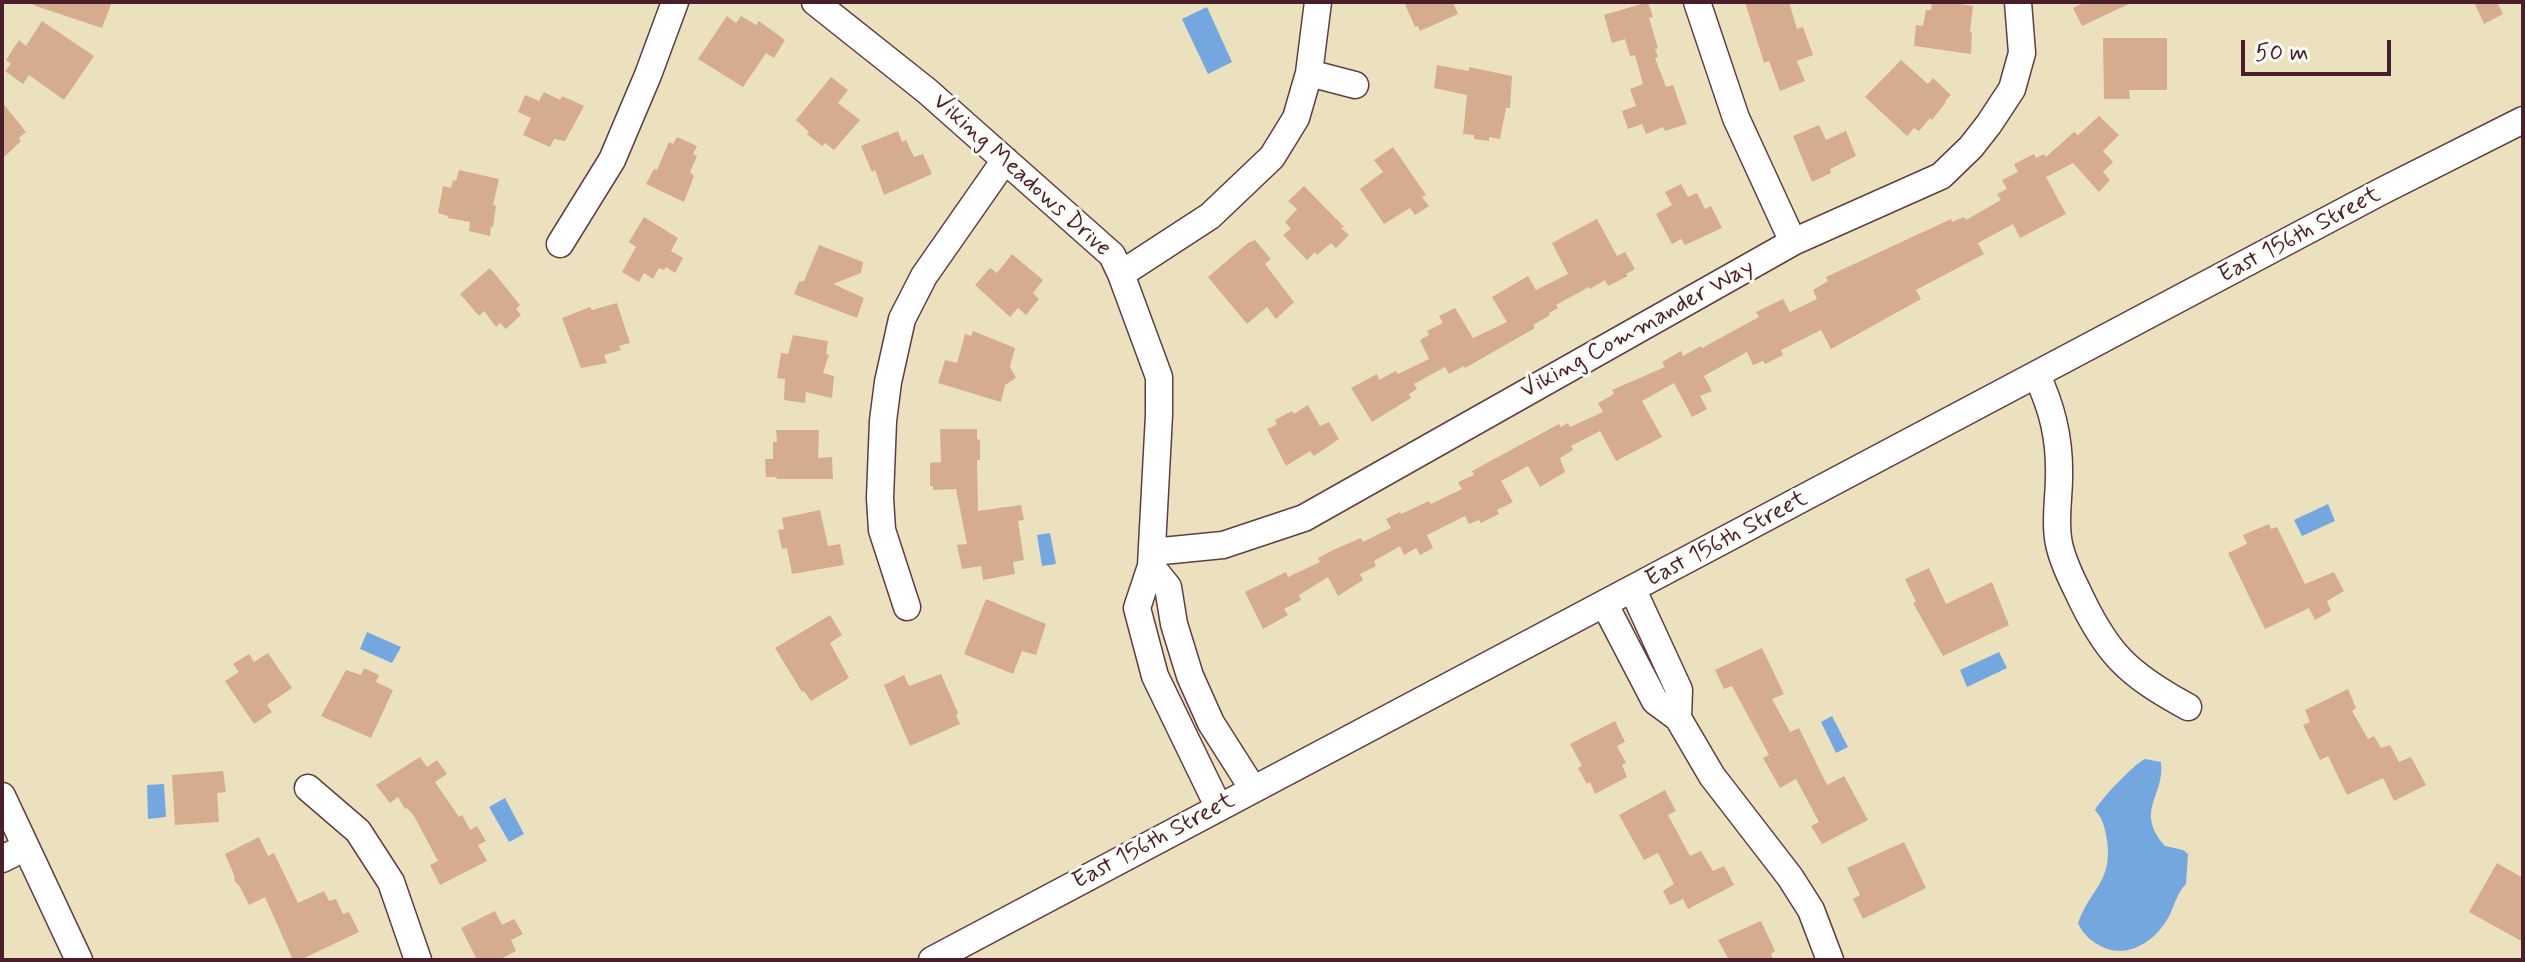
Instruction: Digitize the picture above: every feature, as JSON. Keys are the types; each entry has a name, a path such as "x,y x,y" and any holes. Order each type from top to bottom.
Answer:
{"street":[{"path":"560,244 612,160 675,2"},
{"path":"1121,274 1210,216 1272,157 1296,118 1309,73 1318,2"},
{"path":"1697,2 1736,118 1793,242"},
{"name":"Viking Commander Way","path":"1151,559 1223,545 1304,518 1793,242 1941,176 1971,147 2012,89 2022,53 2018,2"},
{"name":"Viking Meadows Drive","path":"823,5 927,91 1112,255 1159,377 1151,559 1137,608 1155,676 1219,808"},
{"path":"1309,73 1355,85"},
{"name":"East 156th Street","path":"932,960 2382,191 2523,120"},
{"path":"907,607 882,530 881,514 883,421 902,319 924,276 1005,160"},
{"path":"2037,376 2051,404 2056,425 2059,449 2058,540 2070,575 2110,651 2138,677 2188,707"},
{"path":"1151,559 1168,587 1174,624 1190,676 1211,723 1253,789"},
{"path":"1633,590 1679,690 1678,718"},
{"path":"1605,605 1655,701 1678,718 1712,776 1790,877 1811,910 1830,960"},
{"path":"308,788 358,831 391,882 418,960"},
{"path":"2,796 79,960"},
{"path":"2,859 26,847"}],"water":[{"path":"1207,7 1232,62 1208,74 1182,19"},
{"path":"2328,504 2335,521 2302,536 2294,520"},
{"path":"1050,533 1056,564 1042,566 1037,535"},
{"path":"367,632 401,647 392,663 360,649"},
{"path":"1999,652 2007,668 1967,687 1960,670"},
{"path":"1832,716 1848,747 1836,753 1821,722"},
{"path":"2145,759 2161,762 2159,785 2151,813 2152,823 2165,846 2188,854 2186,884 2157,933 2133,949 2114,950 2093,941 2078,923 2107,866 2107,840 2102,820 2095,810 2118,782"},
{"path":"164,784 166,817 148,819 147,785"},
{"path":"505,798 524,834 509,842 489,807"}],"building":[{"path":"33,2 112,2 102,28 33,5"},
{"path":"1404,2 1453,2 1458,14 1420,31 1418,26 1415,27"},
{"path":"1648,2 1653,17 1649,18 1658,48 1655,49 1658,57 1655,58 1666,87 1673,85 1687,124 1665,131 1663,127 1646,134 1642,124 1628,129 1622,111 1636,106 1630,89 1643,84 1635,55 1630,56 1625,39 1612,43 1604,15"},
{"path":"1745,2 1789,2 1797,29 1803,27 1813,55 1797,61 1805,81 1780,91 1769,61 1764,63"},
{"path":"1932,2 1973,6 1971,54 1914,46 1916,25 1923,26 1926,10 1931,10"},
{"path":"2085,2 2133,2 2082,26 2073,8"},
{"path":"2474,2 2497,2 2503,14 2484,24"},
{"path":"727,16 736,23 741,16 756,25 759,21 785,40 774,58 766,53 743,87 698,59"},
{"path":"42,21 94,56 64,100 29,75 23,84 5,71 11,64 6,60 19,40 26,46"},
{"path":"2103,38 2167,38 2167,90 2129,90 2130,99 2104,99"},
{"path":"1901,60 1928,84 1933,78 1951,95 1932,120 1930,118 1919,131 1914,128 1907,136 1865,97"},
{"path":"1437,65 1469,71 1469,67 1512,76 1510,108 1506,108 1500,139 1474,139 1474,135 1463,134 1467,95 1434,88"},
{"path":"831,77 848,90 838,103 860,120 834,150 825,143 822,146 796,120"},
{"path":"544,92 584,106 565,141 554,139 550,147 523,135 531,118 518,112 525,95 539,101"},
{"path":"2,102 26,132 2,159"},
{"path":"2099,116 2119,135 2103,151 2113,162 2103,172 2110,180 2099,192 2073,163 2046,177 2066,214 2020,238 2013,224 1978,243 1984,254 1916,290 1921,299 1831,349 1821,330 1781,350 1783,355 1765,364 1763,361 1753,365 1747,352 1704,376 1712,391 1700,396 1707,409 1692,417 1674,383 1642,401 1662,437 1616,461 1600,431 1571,446 1573,450 1560,458 1565,472 1540,487 1528,466 1501,481 1513,502 1497,510 1499,514 1481,523 1479,520 1469,524 1465,516 1427,535 1433,548 1420,555 1416,548 1404,555 1400,546 1374,561 1376,566 1360,574 1363,580 1338,596 1328,577 1299,595 1301,600 1284,609 1288,615 1263,629 1245,592 1286,572 1288,577 1320,562 1318,558 1333,550 1361,538 1363,542 1391,528 1386,519 1429,501 1431,504 1462,489 1458,482 1474,475 1472,471 1559,424 1561,427 1568,423 1570,427 1603,412 1598,403 1614,394 1612,390 1665,367 1662,362 1681,351 1683,356 1702,348 1759,317 1756,312 1783,299 1790,312 1817,299 1813,290 1828,281 1826,277 1951,219 1952,222 1964,217 1966,220 2001,200 1997,194 2007,189 2002,180 2018,172 2014,164 2034,154 2036,158 2044,154 2046,157 2074,132 2078,135"},
{"path":"1819,125 1826,140 1846,131 1856,156 1812,182 1793,136"},
{"path":"898,131 914,157 923,154 932,174 884,195 875,170 872,172 861,146"},
{"path":"677,137 697,146 693,154 697,156 690,172 694,176 684,202 646,184 654,169 657,170 669,142 673,144"},
{"path":"1393,147 1426,195 1422,197 1429,206 1415,215 1410,208 1384,224 1360,189 1383,172 1374,160"},
{"path":"459,170 499,179 490,236 469,231 470,222 438,213 443,186 451,188"},
{"path":"1681,184 1688,197 1697,193 1705,209 1711,206 1722,228 1685,245 1681,239 1672,244 1656,214 1672,205 1665,192"},
{"path":"1304,186 1349,235 1336,248 1331,243 1307,260 1283,235 1291,229 1285,222 1297,209 1288,201"},
{"path":"644,217 678,238 671,251 683,258 675,273 666,267 664,270 659,268 653,279 644,273 639,282 622,272 636,247 629,242"},
{"path":"1597,219 1617,256 1625,252 1635,269 1626,274 1628,276 1608,286 1605,280 1556,305 1558,308 1550,315 1533,325 1535,328 1465,368 1449,374 1445,367 1414,384 1417,389 1409,394 1411,398 1372,422 1351,388 1377,374 1379,380 1429,359 1420,340 1429,335 1427,331 1443,323 1439,316 1455,308 1473,338 1507,322 1492,297 1528,276 1536,290 1568,274 1552,243"},
{"path":"1255,240 1271,259 1265,264 1294,302 1276,319 1267,307 1247,324 1208,277"},
{"path":"819,245 863,262 861,273 833,284 864,298 857,318 794,294 799,282 804,281"},
{"path":"1012,254 1043,280 1033,293 1039,299 1026,315 1018,308 1010,317 975,285 990,268 997,273"},
{"path":"490,268 520,305 516,309 521,315 506,329 500,323 496,327 484,311 479,316 460,294"},
{"path":"617,303 630,343 619,346 621,350 604,355 607,363 581,368 562,318 590,307 592,310"},
{"path":"973,331 1015,348 1010,367 1016,378 1005,385 1001,402 938,383 945,360 957,363 965,334 971,336"},
{"path":"793,335 828,341 826,354 829,355 823,373 834,376 832,398 806,392 805,403 784,400 785,379 777,378 781,353 788,354"},
{"path":"1308,405 1320,426 1329,422 1339,439 1314,456 1310,451 1286,466 1267,429 1277,424 1275,420 1292,411 1294,414"},
{"path":"940,429 977,429 977,439 980,440 980,460 977,460 978,511 1021,505 1024,520 1018,521 1024,560 1013,562 1015,574 983,580 981,566 962,569 957,545 967,544 956,489 933,490 930,486 930,463 941,462"},
{"path":"776,430 819,430 818,458 832,457 833,479 766,477 765,459 773,459"},
{"path":"820,510 828,546 840,544 844,565 792,574 787,548 782,549 778,530 784,529 782,518"},
{"path":"2269,524 2271,529 2277,527 2305,584 2334,572 2344,591 2327,601 2331,611 2315,620 2309,608 2265,629 2228,553 2247,544 2243,535"},
{"path":"1929,568 1946,604 1992,582 2009,625 1943,656 1913,603 1916,602 1905,579"},
{"path":"986,599 1046,624 1036,655 1022,651 1013,674 964,654"},
{"path":"830,615 842,635 830,643 849,678 811,701 775,648"},
{"path":"1762,648 1784,694 1772,699 1790,732 1799,728 1827,785 1844,776 1868,820 1822,844 1811,826 1819,822 1796,779 1780,788 1763,758 1769,755 1732,686 1724,689 1715,670"},
{"path":"268,653 292,688 267,705 272,712 254,724 225,681 239,672 233,664 249,654 254,662"},
{"path":"364,668 379,675 376,682 393,690 371,738 321,716 346,670 361,675"},
{"path":"941,674 960,724 910,746 884,685 904,675 909,686"},
{"path":"2348,689 2356,708 2352,711 2368,739 2374,736 2381,748 2390,745 2399,762 2411,757 2426,785 2394,801 2383,778 2347,795 2328,756 2320,760 2303,725 2310,722 2305,710"},
{"path":"1615,721 1625,742 1617,746 1626,763 1622,765 1627,777 1595,794 1578,768 1582,766 1570,744"},
{"path":"420,757 427,767 437,760 447,774 435,782 470,830 477,826 486,841 478,845 487,861 440,885 430,865 438,861 414,816 398,797 390,803 376,785"},
{"path":"223,771 226,792 217,793 219,822 175,825 172,775"},
{"path":"1665,790 1676,811 1668,815 1690,856 1701,851 1713,871 1724,866 1734,885 1688,909 1683,899 1670,905 1663,891 1674,884 1658,853 1644,860 1619,815"},
{"path":"259,837 268,856 274,853 298,903 324,891 329,901 336,899 343,914 349,912 359,932 300,960 293,960 265,897 249,905 234,880 225,854"},
{"path":"1904,842 1926,888 1863,919 1853,899 1860,895 1847,868"},
{"path":"2497,863 2523,878 2523,942 2469,912"},
{"path":"495,911 502,925 514,919 523,934 511,940 516,951 499,960 477,960 461,928"},
{"path":"1761,921 1775,951 1771,954 1773,960 1729,960 1718,940"}]}
